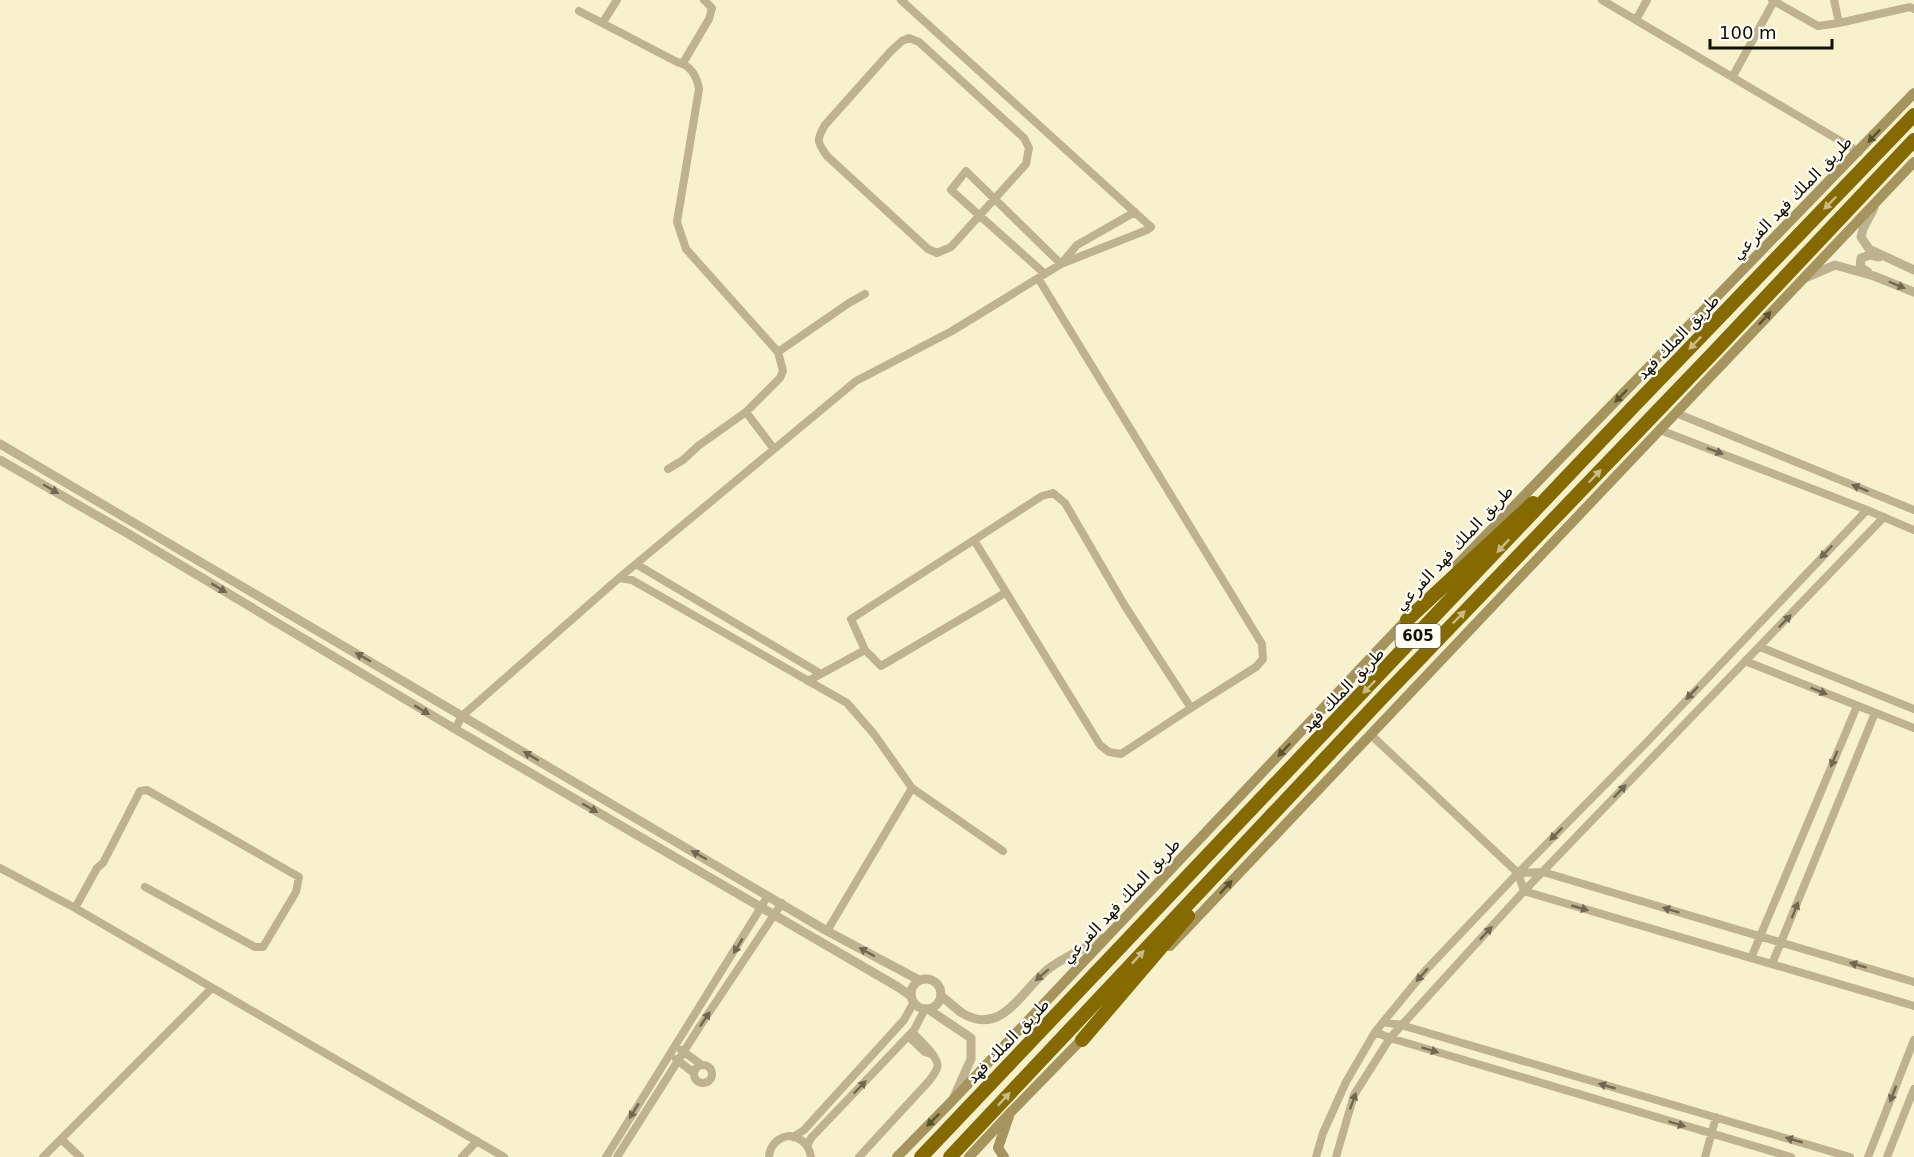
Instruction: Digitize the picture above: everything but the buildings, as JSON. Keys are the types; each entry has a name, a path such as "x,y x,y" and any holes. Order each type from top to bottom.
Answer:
{"highway":[{"name":"طريق الملك فهد","path":"921,1157 1632,408 1914,115"},
{"name":"طريق الملك فهد","path":"950,1157 1313,771 1914,140"},
{"path":"1407,620 1632,408"},
{"path":"1082,1040 1313,771"}],"main road":[{"name":"طريق الملك فهد الفرعي","path":"897,1157 1488,532 1914,93"},
{"path":"969,1157 1914,162"},
{"path":"1004,1157 998,1148 1010,1113"}],"street":[{"path":"603,22 617,0"},
{"path":"683,63 710,19 712,8 704,0"},
{"path":"455,729 462,716 619,578 856,381 952,331 1061,264 1151,227 901,0"},
{"path":"1602,0 1859,152"},
{"path":"1636,20 1647,0"},
{"path":"1834,0 1839,23"},
{"path":"1733,76 1773,1 1818,26 1913,6"},
{"path":"579,11 676,62 683,63 697,77 699,89 677,222 686,249 778,352 783,371 780,378 746,412 668,470"},
{"path":"909,38 919,42 1024,138 1029,148 1026,164 994,198 951,247 938,253 928,249 827,156 818,145 819,135 825,125 902,41 909,38"},
{"path":"974,540 1100,745 1109,752 1121,754 1256,667 1263,659 1262,644 1042,276 951,190 966,171 1061,264"},
{"path":"1877,202 1861,237 1869,249 1914,270"},
{"path":"1061,264 1077,245 1136,212"},
{"path":"1874,276 1860,267 1861,258 1869,255 1887,258"},
{"path":"1803,279 1834,266 1874,276 1914,292"},
{"path":"778,352 865,294"},
{"path":"746,412 774,449"},
{"path":"1676,413 1914,510"},
{"path":"1660,430 1914,530"},
{"path":"0,444 827,931 919,981"},
{"path":"0,460 898,987 920,1008 927,1009 971,1038 971,1059 951,1102"},
{"path":"1005,593 880,666 865,650 851,619 1042,496 1053,493 1065,503 1125,606 1191,708"},
{"path":"1316,1157 1323,1133 1346,1082 1375,1032 1425,971 1867,510"},
{"path":"1336,1157 1354,1095 1390,1038 1401,1025 1524,891 1884,517"},
{"path":"636,564 821,674"},
{"path":"619,578 632,580 847,703 874,734 912,788 1003,851"},
{"path":"1760,647 1914,710"},
{"path":"808,681 865,650"},
{"path":"1745,661 1914,728"},
{"path":"1751,958 1857,705"},
{"path":"1773,964 1875,713"},
{"path":"1370,734 1518,873 1524,891"},
{"path":"827,931 912,788"},
{"path":"75,908 97,868 103,862 140,791 147,790 299,877 296,892 263,947 255,947 145,887"},
{"path":"0,868 75,908 504,1157"},
{"path":"1518,873 1543,872 1914,982"},
{"path":"1524,891 1914,1006"},
{"path":"606,1157 768,896"},
{"path":"617,1157 782,903"},
{"path":"941,996 962,1013 979,1020 994,1019 1004,1014 1047,970 1059,961 1110,934"},
{"path":"793,1137 804,1130 904,1020 913,999 913,986 928,978 935,982 940,989 941,996 936,1005 927,1009 910,1034 811,1138 807,1146"},
{"path":"43,1157 212,988"},
{"path":"1383,1022 1401,1025 1850,1157"},
{"path":"1375,1032 1791,1157"},
{"path":"859,1157 929,1081 938,1067 937,1060 925,1052 910,1034"},
{"path":"1868,1157 1914,1040"},
{"path":"669,1055 694,1073 699,1082 704,1083 709,1080 711,1071 708,1067 675,1045"},
{"path":"878,1048 888,1058"},
{"path":"694,1073 696,1068 702,1065"},
{"path":"1887,1157 1914,1089"},
{"path":"837,1094 845,1103"},
{"path":"1705,1157 1716,1118"},
{"path":"769,1157 770,1149 776,1141 785,1137 800,1139 807,1146 811,1157"},
{"path":"62,1139 80,1157"},
{"path":"462,1157 477,1142"}]}
